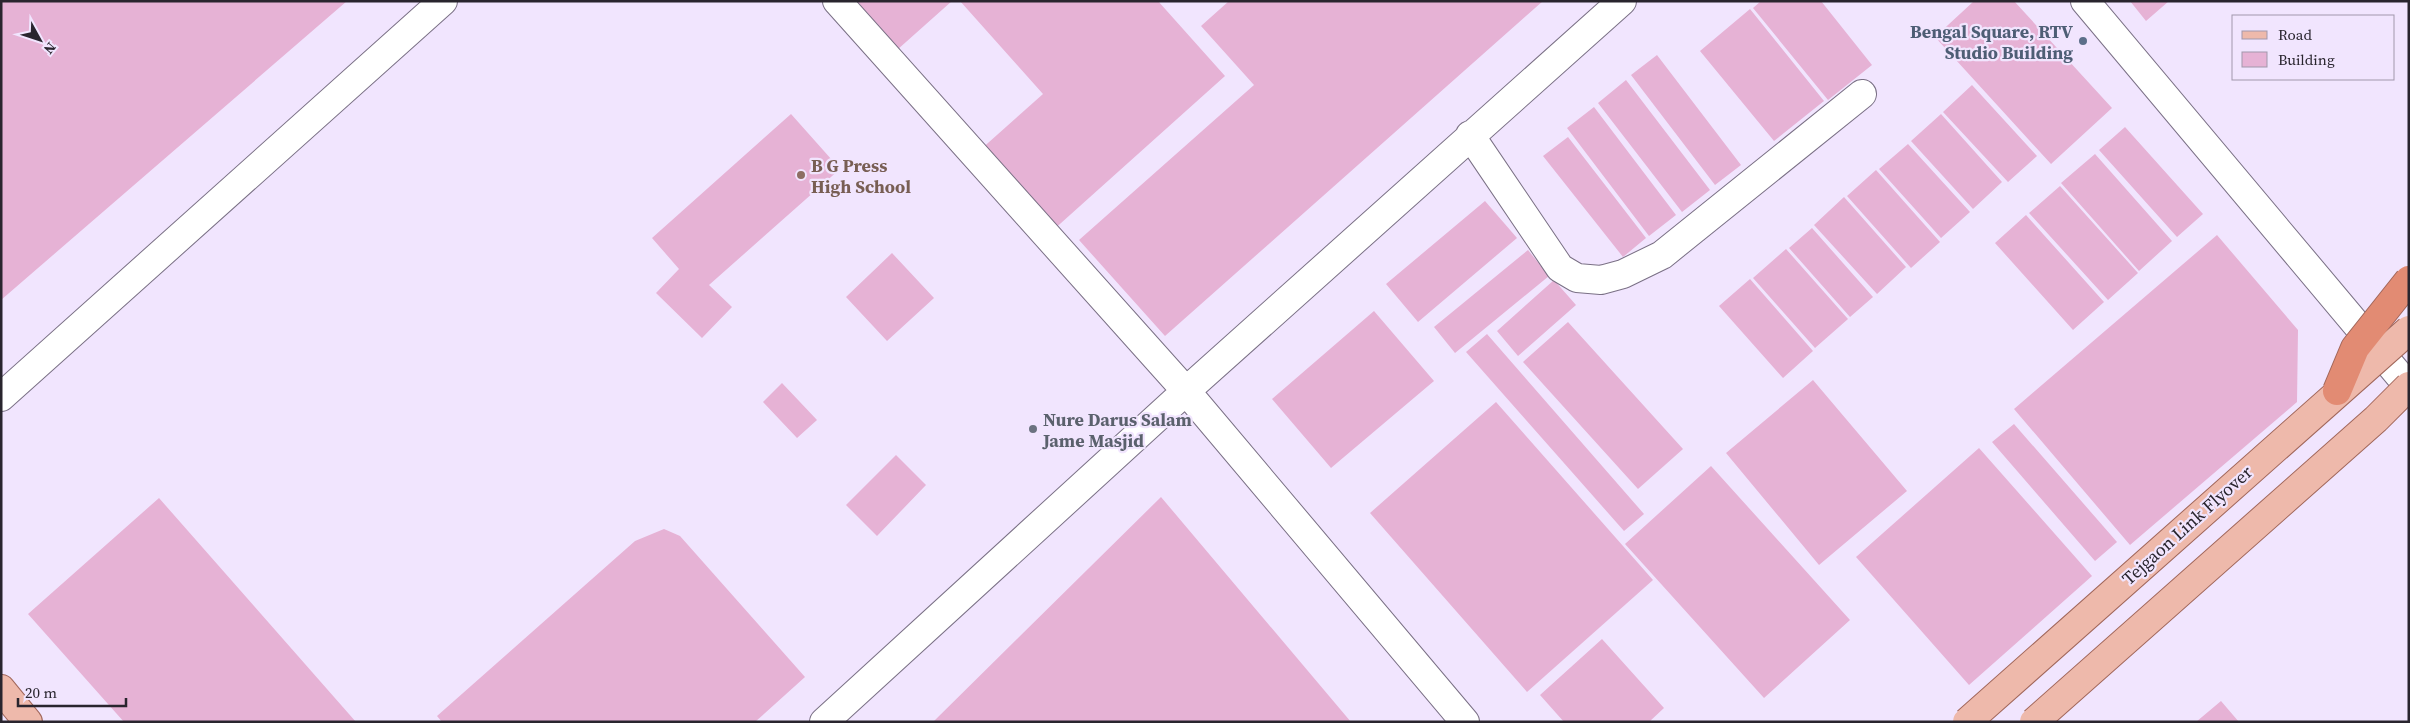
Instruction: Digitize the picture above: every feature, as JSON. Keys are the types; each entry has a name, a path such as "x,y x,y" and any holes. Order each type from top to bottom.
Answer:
{"highway":[{"path":"2337,392 2355,348 2409,280"}],"main road":[{"name":"Tejgaon Link Flyover","path":"1967,722 2409,330"},
{"path":"2034,722 2376,418 2409,386"},
{"path":"1,689 16,710"}],"street":[{"path":"1,397 443,1"},
{"path":"837,1 1186,391 1465,722"},
{"path":"824,722 1186,391 1622,1"},
{"path":"2085,1 2409,386"},
{"path":"1470,135 1560,268 1577,278 1601,280 1622,274 1662,255 1862,94"}],"building":[{"path":"1,1 347,1 1,300"},
{"path":"854,1 952,1 897,50"},
{"path":"960,1 1158,1 1225,76 1051,232 979,151 1043,94"},
{"path":"1229,1 1543,1 1165,336 1079,240 1254,85 1201,26"},
{"path":"1761,1 1821,1 1872,65 1828,100 1753,8"},
{"path":"1974,1 2014,1 2112,108 2051,164 1935,37"},
{"path":"2130,1 2169,1 2146,21"},
{"path":"1750,9 1824,101 1774,141 1700,51"},
{"path":"1657,55 1741,165 1715,185 1631,75"},
{"path":"1626,80 1710,190 1682,212 1598,103"},
{"path":"1972,85 2037,156 2008,182 1943,112"},
{"path":"1594,107 1676,215 1649,236 1567,128"},
{"path":"791,114 840,169 709,285 732,307 702,338 656,293 679,269 652,238"},
{"path":"1941,114 2002,182 1973,209 1911,141"},
{"path":"2125,127 2203,214 2177,237 2099,150"},
{"path":"1568,137 1646,238 1623,257 1543,156"},
{"path":"1908,144 1970,212 1941,238 1879,169"},
{"path":"2095,154 2172,241 2139,271 2061,183"},
{"path":"1876,170 1940,242 1911,268 1847,196"},
{"path":"2060,186 2138,273 2108,300 2029,213"},
{"path":"1844,197 1906,267 1877,294 1814,225"},
{"path":"1485,201 1517,238 1418,322 1386,284"},
{"path":"2026,215 2104,302 2073,330 1995,243"},
{"path":"1812,228 1873,297 1850,317 1789,248"},
{"path":"2217,235 2298,330 2297,402 2130,545 2014,409"},
{"path":"1786,249 1848,319 1815,348 1753,278"},
{"path":"1528,250 1549,276 1455,353 1434,327"},
{"path":"892,253 934,298 887,341 846,297"},
{"path":"1750,279 1813,351 1783,378 1719,306"},
{"path":"1554,280 1576,305 1518,356 1497,331"},
{"path":"1374,311 1434,381 1331,468 1272,399"},
{"path":"1568,322 1683,449 1638,489 1523,362"},
{"path":"1487,334 1644,514 1624,531 1466,352"},
{"path":"1813,380 1907,491 1819,565 1726,453"},
{"path":"782,383 817,420 797,438 763,402"},
{"path":"1496,402 1653,580 1527,692 1370,513"},
{"path":"2014,424 2117,542 2095,561 1992,442"},
{"path":"1979,448 2092,576 1969,685 1856,557"},
{"path":"896,455 926,485 877,536 846,505"},
{"path":"1711,466 1850,620 1764,698 1625,544"},
{"path":"1161,497 1351,722 933,722"},
{"path":"159,498 356,722 124,722 28,614"},
{"path":"664,529 680,536 805,677 755,722 442,722 437,716 635,541"},
{"path":"1602,639 1664,708 1649,722 1564,722 1540,695"},
{"path":"2221,701 2239,722 2196,722"}],"place":[{"name":"Bengal Square, RTV Studio Building","path":"2083,41"},
{"name":"B G Press High School","path":"801,175"},
{"name":"Nure Darus Salam Jame Masjid","path":"1033,429"}]}
